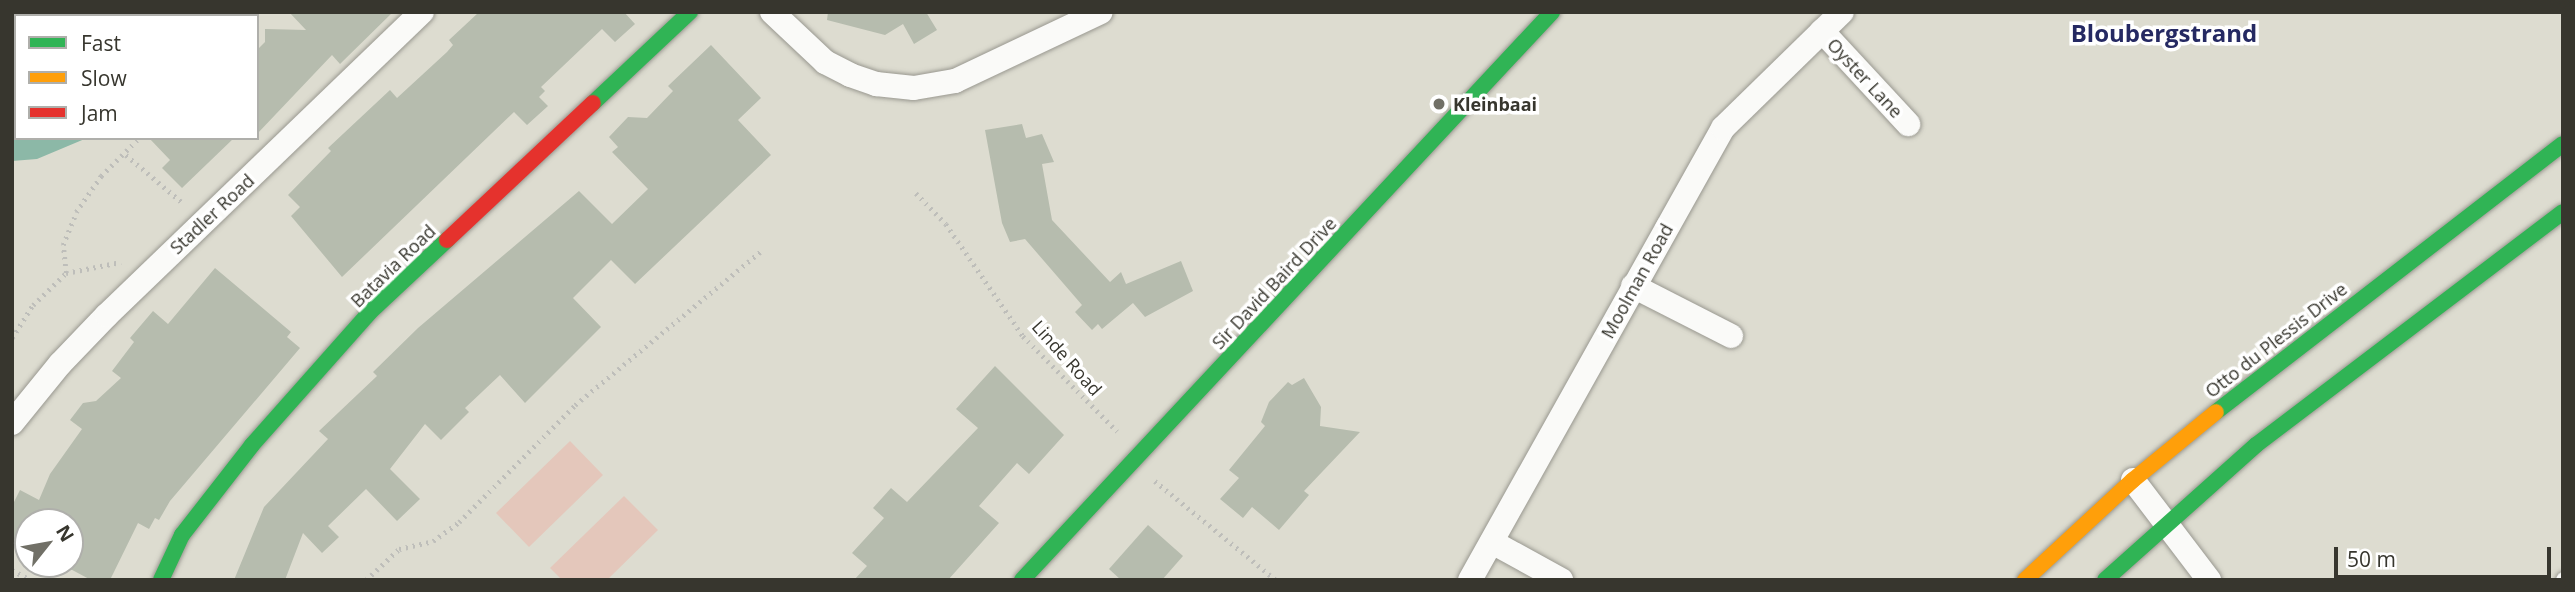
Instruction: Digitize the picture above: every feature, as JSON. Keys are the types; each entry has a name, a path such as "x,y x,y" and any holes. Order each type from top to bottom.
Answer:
{"street":[{"name":"Stadler Road","path":"12,423 60,364 107,315 422,12"},
{"name":"Batavia Road","path":"161,580 170,553 189,525 252,445 369,313 690,12"},
{"path":"772,12 825,62 876,84 914,88 954,82 1101,12"},
{"name":"Moolman Road","path":"1470,580 1723,128 1842,12"},
{"name":"Sir David Baird Drive","path":"1023,580 1548,14"},
{"name":"Oyster Lane","path":"1822,31 1908,124"},
{"name":"Otto du Plessis Drive","path":"2025,580 2133,480 2292,349 2563,144"},
{"path":"2105,580 2256,445 2563,212"},
{"path":"1633,286 1731,336"},
{"path":"2133,480 2169,523 2209,580"},
{"path":"1492,542 1561,580"}],"path":[{"path":"66,273 63,245 76,212 102,176 126,155 137,140"},
{"path":"126,155 191,210"},
{"name":"Linde Road","path":"916,193 946,224 1023,336 1111,426"},
{"path":"366,580 399,549 433,541 459,522 575,405 761,251"},
{"path":"12,338 33,305 66,273 131,261"},
{"path":"1132,463 1276,580"},
{"path":"12,569 31,580"}],"shaded area":[{"path":"12,12 183,12 14,14 14,140 82,140 37,159 12,161"},
{"path":"570,441 603,475 529,547 496,513"},
{"path":"624,496 658,530 607,580 562,580 550,568"}],"building":[{"path":"289,12 393,12 340,64 332,55 259,132 259,48 265,42 265,29 306,30"},
{"path":"624,12 635,24 615,42 602,29 541,87 545,91 539,97 548,106 527,125 514,112 342,277 291,216 300,207 288,195 331,151 328,148 390,90 397,98 447,52 453,45 449,40 478,13"},
{"path":"828,12 926,12 937,30 914,44 903,24 885,35 827,20"},
{"path":"711,45 761,98 738,120 771,155 635,284 611,260 573,298 601,327 525,403 500,375 465,408 469,412 441,440 425,424 390,469 420,499 397,521 366,489 328,526 339,537 322,553 303,533 285,580 234,580 264,507 328,439 319,431 377,376 373,372 418,328 579,191 612,224 648,189 612,152 618,147 609,137 628,117 647,118 673,91 668,86"},
{"path":"1022,124 1026,138 1042,134 1054,162 1042,164 1052,220 1110,282 1121,272 1126,284 1181,261 1193,291 1145,317 1133,303 1102,329 1098,324 1092,330 1075,312 1082,305 1025,239 1010,242 1002,223 985,130"},
{"path":"151,140 232,140 182,188 162,168 170,160"},
{"path":"215,268 291,332 287,337 300,348 170,501 159,520 155,518 149,529 138,523 110,580 91,580 84,576 84,508 14,508 14,539 12,506 20,490 39,500 50,474 82,429 70,420 83,403 96,401 121,378 112,371 134,342 130,338 153,311 168,324"},
{"path":"995,366 1064,435 1029,474 1017,463 979,506 999,523 948,580 854,580 867,566 852,553 884,518 873,508 891,488 907,502 978,428 956,409"},
{"path":"1304,378 1321,407 1320,426 1360,432 1304,491 1309,495 1279,530 1252,507 1243,518 1220,499 1239,478 1229,470 1265,426 1261,422 1269,402 1288,382 1292,385"},
{"path":"1148,525 1183,556 1162,580 1121,580 1109,569"}],"traffic: fast":[{"path":"593,103 690,12"},
{"path":"1022,580 1552,12"},
{"path":"2216,412 2563,144"},
{"path":"2105,580 2256,445 2563,212"},
{"path":"161,580 182,535 252,445 369,313 447,240"}],"traffic: slow":[{"path":"2025,580 2133,480 2216,412"}],"traffic: jam":[{"path":"447,240 593,103"}],"place":[{"name":"Kleinbaai","path":"1439,104"}],"district":[{"name":"Bloubergstrand","path":"2164,33"}]}
